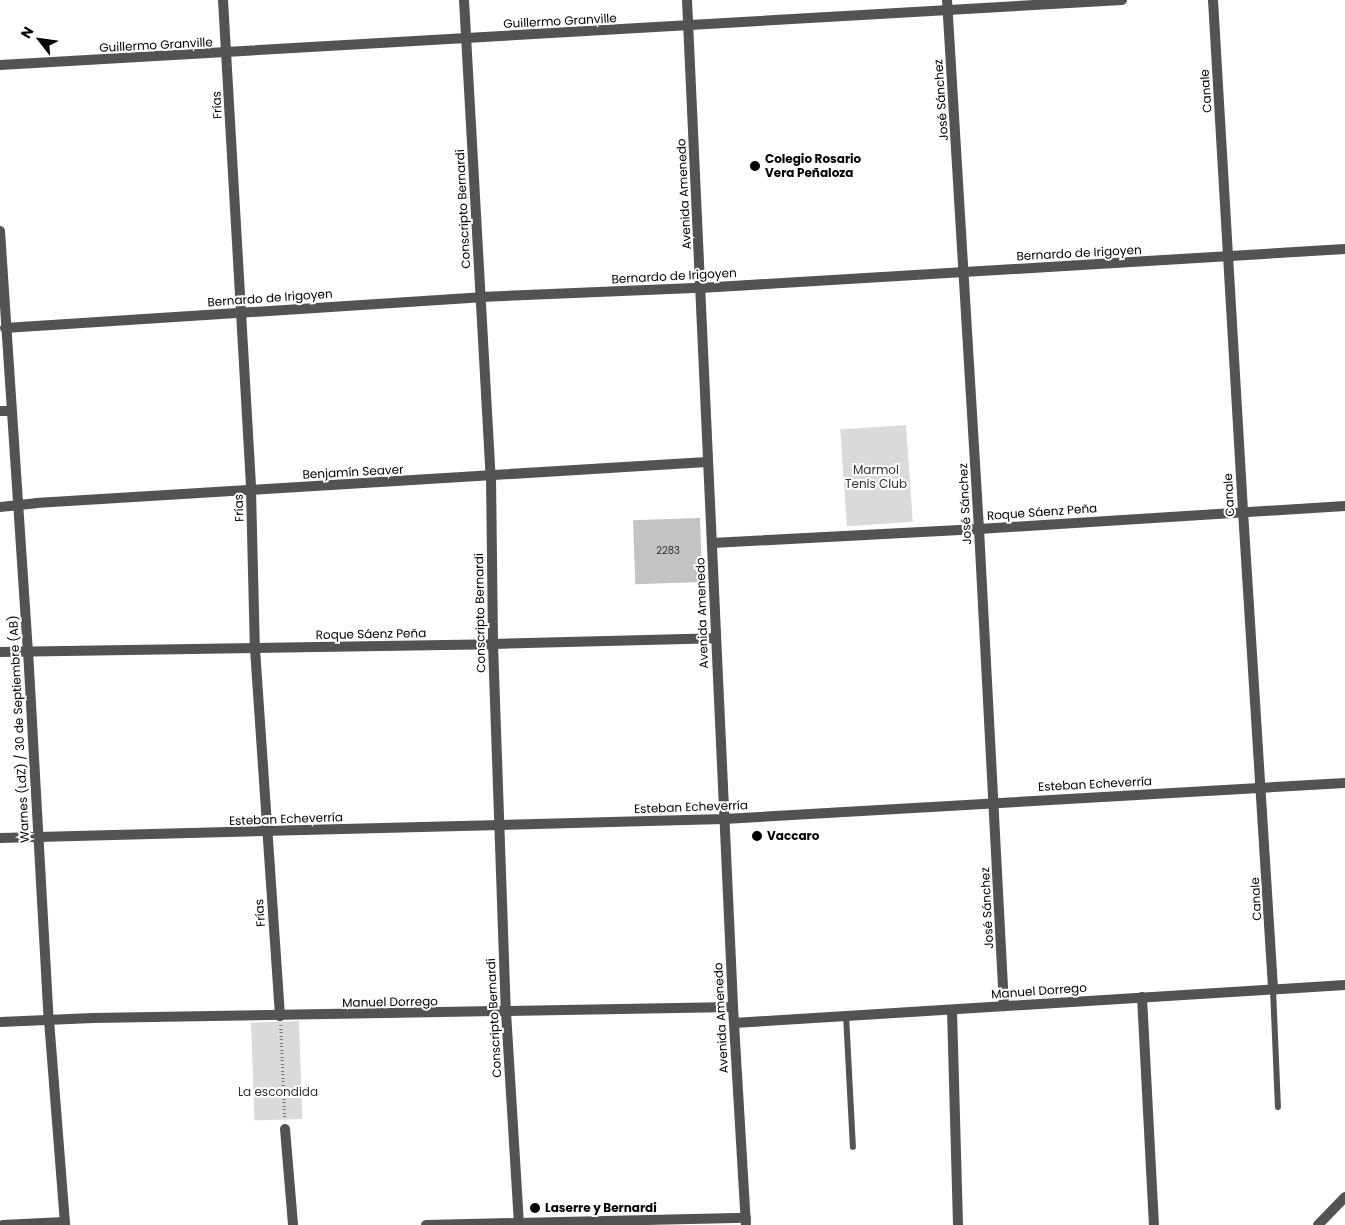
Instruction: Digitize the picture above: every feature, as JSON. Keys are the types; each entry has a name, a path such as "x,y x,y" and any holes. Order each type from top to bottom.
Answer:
{"street":[{"name":"Frías","path":"223,0 251,490 255,649 280,1016"},
{"name":"Conscripto Bernardi","path":"464,0 491,477 493,644 506,1012 519,1224"},
{"name":"Avenida Amenedo","path":"687,0 715,638 733,1006 746,1221"},
{"name":"Guillermo Granville","path":"0,65 688,26 947,4 1122,0"},
{"name":"Canale","path":"1213,0 1242,511 1262,787 1273,988"},
{"name":"José Sánchez","path":"947,4 980,529 1004,1006"},
{"name":"Warnes (LdZ) / 30 de Septiembre (AB)","path":"0,232 5,328 5,411 17,506 28,650 37,838 65,1223"},
{"name":"Bernardo de Irigoyen","path":"5,328 481,297 700,288 1345,249"},
{"name":"Benjamín Seaver","path":"0,507 707,462"},
{"name":"Roque Sáenz Peña","path":"712,543 980,529 1345,506"},
{"name":"Roque Sáenz Peña","path":"0,652 28,650 255,649 715,638"},
{"name":"Esteban Echeverría","path":"0,838 268,833 724,819 994,802 1345,784"},
{"name":"Manuel Dorrego","path":"734,1023 1345,985"},
{"path":"1142,997 1154,1225"},
{"name":"Manuel Dorrego","path":"0,1022 733,1006"},
{"path":"952,1010 958,1225"},
{"path":"286,1129 293,1225"},
{"path":"1318,1225 1345,1197"},
{"path":"426,1225 746,1221"},
{"path":"3,1225 65,1223"}],"lane":[{"path":"1273,988 1278,1107"},
{"path":"846,1015 853,1147"}],"path":[{"path":"280,1016 286,1129"}],"green space":[{"name":"Marmol Tenis Club","path":"906,425 913,522 847,526 840,430"},
{"name":"La escondida","path":"299,1021 302,1119 254,1121 251,1023"}],"building":[{"path":"700,518 702,582 635,584 633,520"}],"place":[{"name":"Colegio Rosario Vera Peñaloza","path":"755,166"},
{"name":"Vaccaro","path":"757,836"},
{"name":"Laserre y Bernardi","path":"535,1208"}]}
